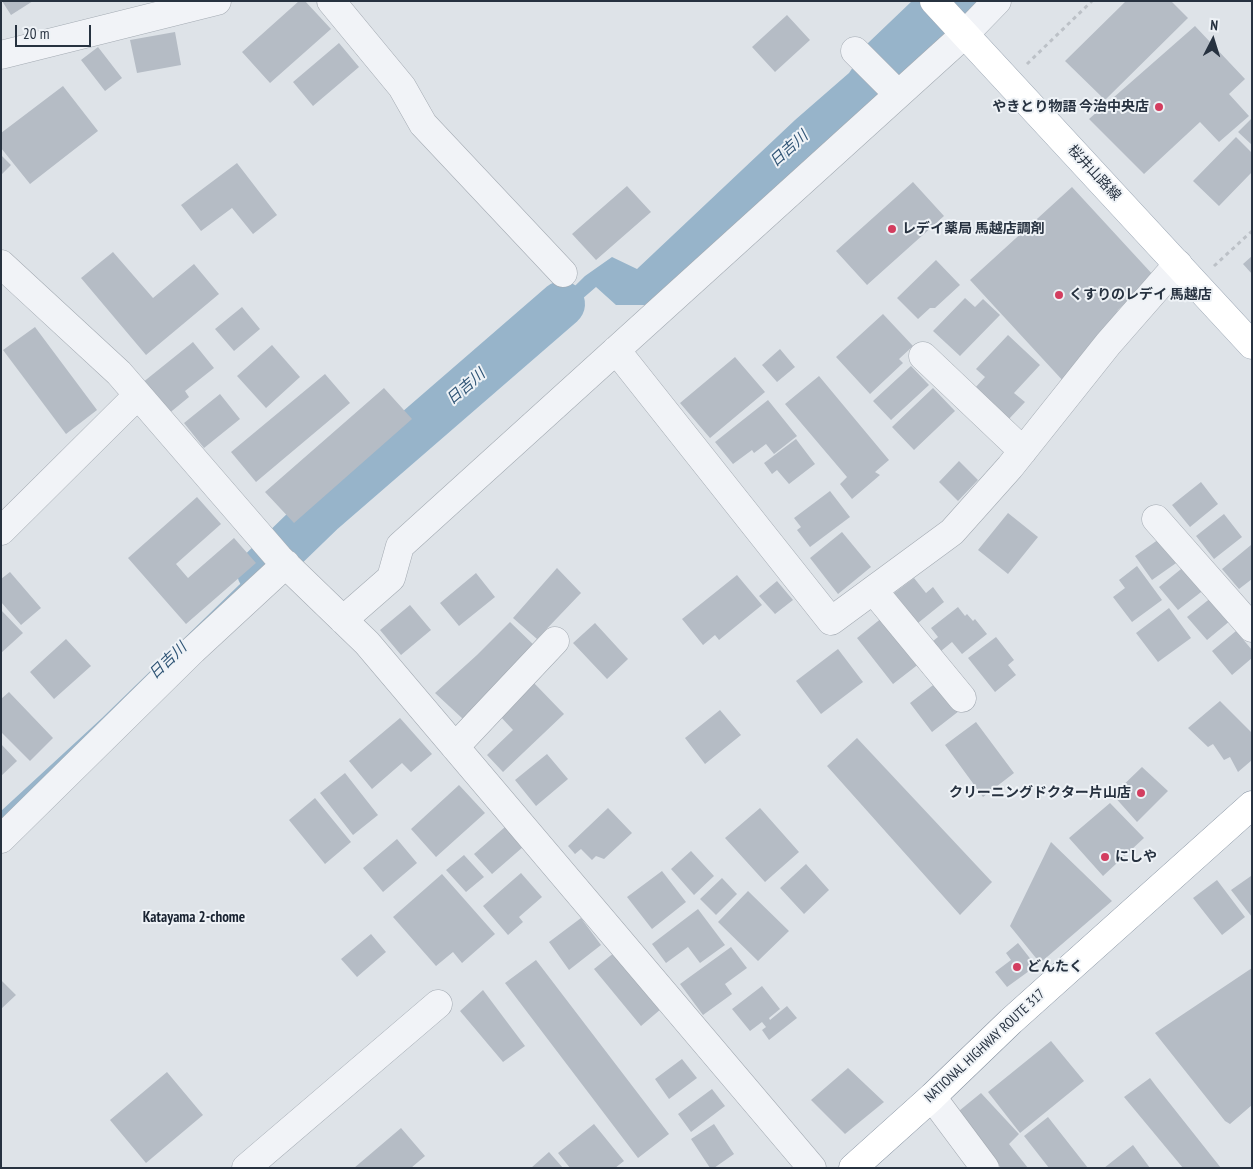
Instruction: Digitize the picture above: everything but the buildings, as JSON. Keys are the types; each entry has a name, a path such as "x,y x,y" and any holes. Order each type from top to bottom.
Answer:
{"main road":[{"name":"桜井山路線","path":"934,1 1252,345"},
{"name":"NATIONAL HIGHWAY ROUTE 317","path":"853,1168 932,1097 1011,1020 1252,805"}],"street":[{"path":"1,55 217,1"},
{"path":"331,1 402,87 424,124 563,273"},
{"path":"343,620 391,578 400,546 997,1"},
{"path":"855,51 897,93"},
{"path":"1,264 119,373 278,556 367,643 812,1168"},
{"path":"616,350 832,620 952,532 1010,467 1108,344 1187,274"},
{"path":"923,356 1023,451"},
{"path":"1,531 138,395"},
{"path":"1156,519 1252,628"},
{"path":"1,839 193,650 278,556"},
{"path":"874,590 962,698"},
{"path":"455,746 555,640"},
{"path":"246,1168 438,1004"},
{"path":"932,1097 985,1168"}],"path":[{"path":"1009,81 1092,1"},
{"path":"1187,274 1252,230"}],"water":[{"path":"912,1 984,1 647,305 616,305 596,287 308,539 260,577 1,824 1,811 102,718 239,585 518,342 585,276 612,257 637,269 795,120 849,73 867,44"}],"waterway":[{"name":"日吉川","path":"260,572 323,511 562,304"}],"place":[{"name":"やきとり物語 今治中央店","path":"1159,107"},
{"name":"レデイ薬局 馬越店調剤","path":"892,229"},
{"name":"くすりのレデイ 馬越店","path":"1059,295"},
{"name":"クリーニングドクター片山店","path":"1141,793"},
{"name":"にしや","path":"1105,857"},
{"name":"どんたく","path":"1017,967"}],"district":[{"name":"Katayama 2-chome","path":"194,918"}]}
